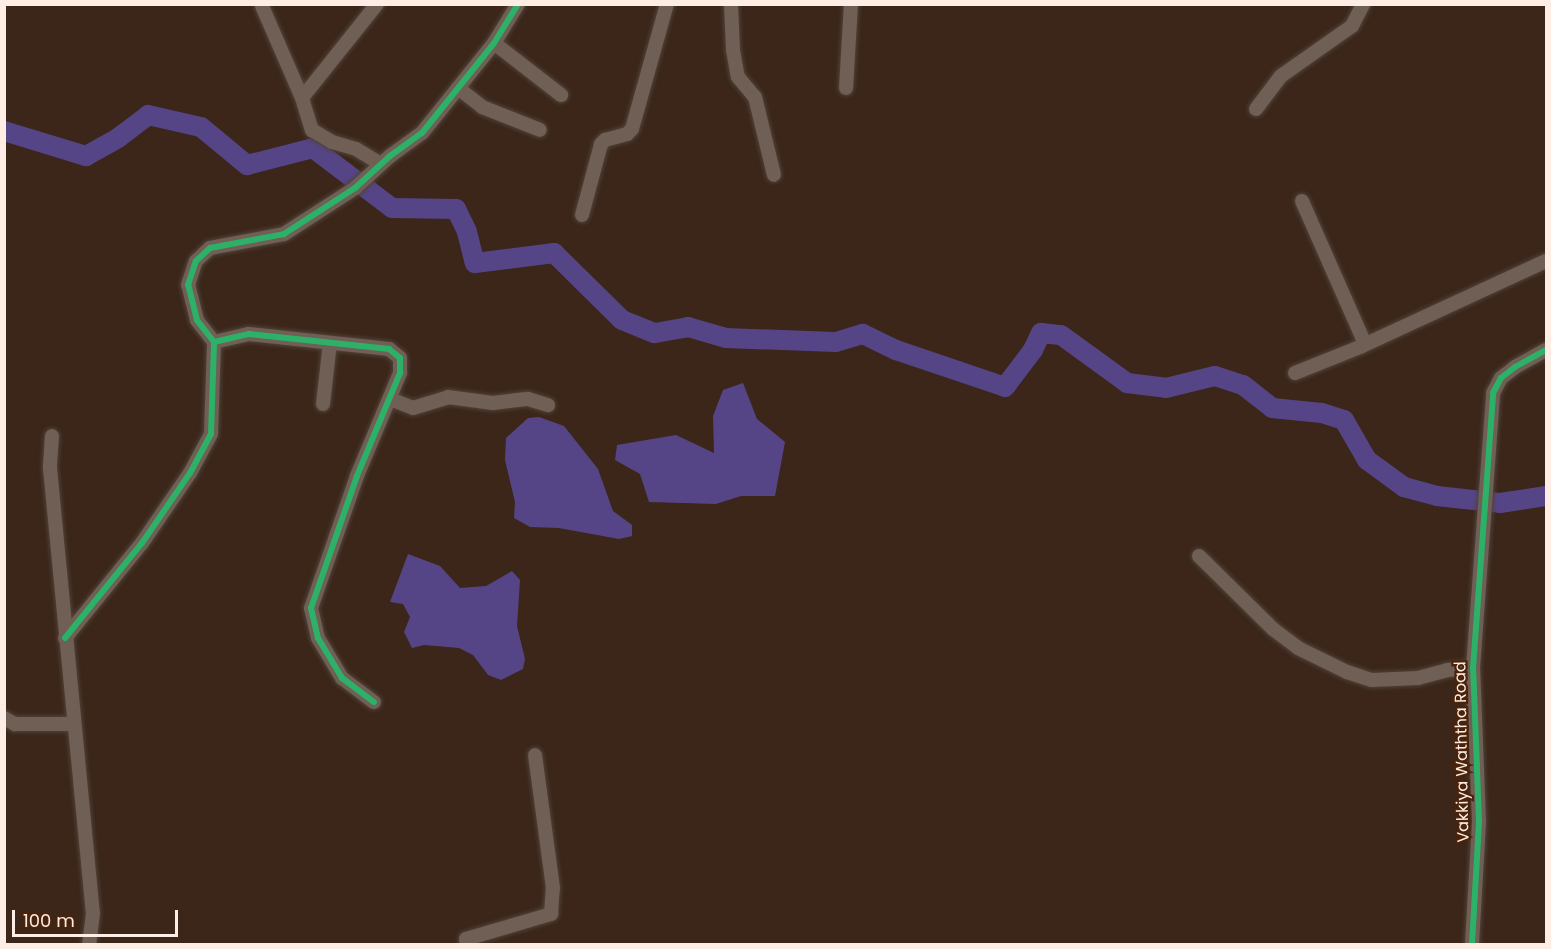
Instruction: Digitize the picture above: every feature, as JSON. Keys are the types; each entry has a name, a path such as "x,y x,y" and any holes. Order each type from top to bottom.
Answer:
{"street":[{"path":"302,98 377,4"},
{"path":"65,638 142,543 190,473 211,434 214,342 197,320 188,285 196,261 210,248 284,234 355,188 422,133 494,43 518,4"},
{"path":"582,215 601,144 604,140 627,134 632,129 667,4"},
{"path":"731,4 733,50 738,76 755,97 774,176"},
{"path":"846,88 851,4"},
{"path":"1256,108 1281,76 1352,26 1363,4"},
{"path":"262,6 302,98 312,130 332,142 356,148 376,169"},
{"path":"494,43 561,95"},
{"path":"458,88 482,107 540,130"},
{"path":"1302,201 1365,344"},
{"path":"1295,373 1365,344 1546,261"},
{"path":"214,342 249,334 389,349 400,358 402,366 357,476 311,608 318,638 342,678 374,702"},
{"path":"323,404 330,343"},
{"name":"Vakkiya Waththa Road","path":"1472,945 1479,821 1473,668 1493,393 1501,378 1515,367 1546,350"},
{"path":"390,399 413,408 447,397 493,403 528,399 548,405"},
{"path":"52,436 50,468 93,914 89,945"},
{"path":"1199,556 1273,629 1298,648 1347,672 1372,680 1418,678 1447,670 1473,668"},
{"path":"4,718 15,724 74,724"},
{"path":"467,945 466,939 551,914 553,888 535,756"}],"shaded area":[{"path":"743,383 757,419 785,442 775,496 741,496 716,504 649,502 640,474 615,460 617,445 676,435 714,453 713,416 723,390"},
{"path":"539,417 564,426 598,469 613,511 632,525 632,536 619,539 559,528 530,527 514,518 515,502 505,460 506,438 528,418"},
{"path":"408,554 440,566 460,588 486,586 512,571 520,580 517,626 525,659 523,669 501,680 488,675 473,655 459,648 424,645 412,648 404,632 410,617 403,604 390,602"}],"waterway":[{"path":"4,131 86,156 118,138 148,115 201,127 247,165 313,148 392,208 456,209 467,232 475,263 554,253 622,320 655,333 688,327 726,338 836,342 863,334 896,350 1005,387 1033,350 1041,333 1061,335 1127,383 1166,388 1215,376 1243,385 1272,408 1322,413 1344,420 1367,460 1404,487 1437,496 1500,503 1546,496"}],"cycle path":[{"path":"214,342 197,320 188,285 196,261 210,248 284,234 355,188 390,156 422,133 494,43 518,4"},
{"path":"65,638 142,543 190,473 211,434 214,342 249,334 389,349 400,358 400,373 357,476 311,608 318,638 342,678 374,702"},
{"path":"1472,944 1479,821 1473,668 1493,393 1501,378 1515,367 1546,350"}]}
